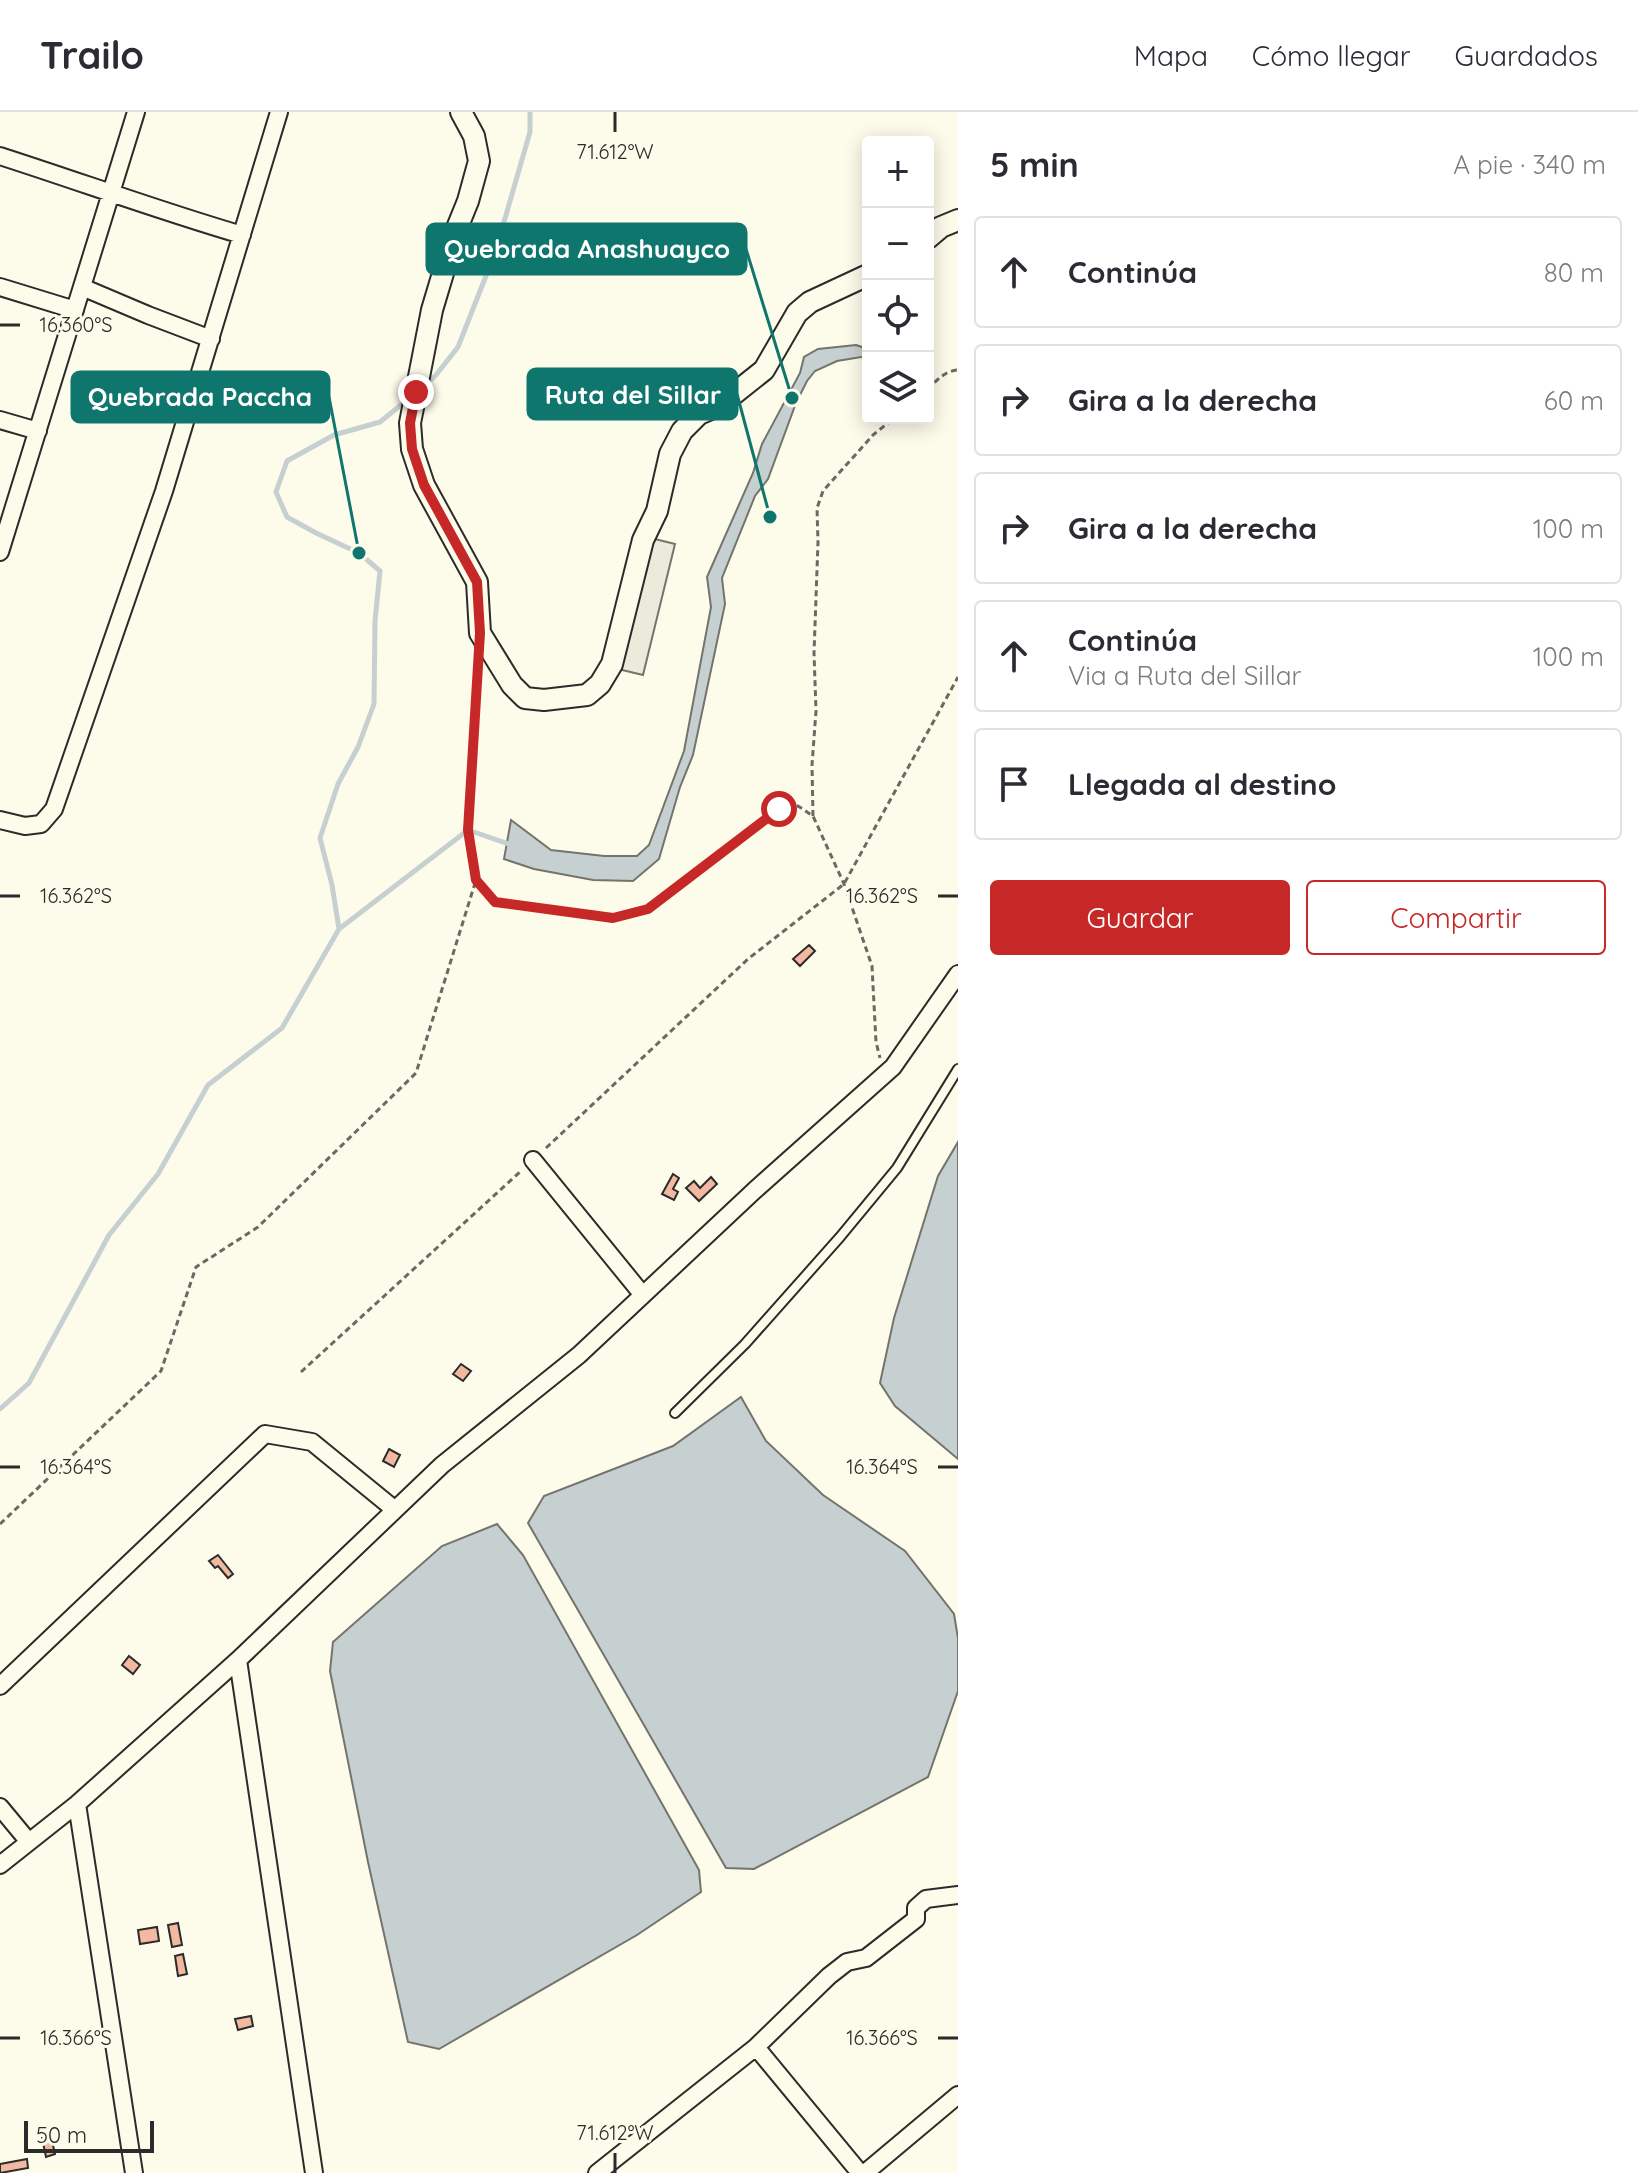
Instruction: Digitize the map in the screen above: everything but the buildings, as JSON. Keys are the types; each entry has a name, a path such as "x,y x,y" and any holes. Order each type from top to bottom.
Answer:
{"street":[{"path":"0,552 136,112"},
{"path":"0,820 25,826 41,824 54,809 164,491 279,112"},
{"path":"461,112 474,136 479,161 432,310 410,423 412,449 424,485 477,582 480,633 512,685 525,698 544,700 587,695 600,684 612,664 643,540 657,511 670,454 682,431 699,414 720,405 764,370 797,313 810,302 862,278"},
{"path":"0,156 242,235"},
{"path":"934,233 958,220"},
{"path":"0,287 75,310"},
{"path":"82,287 211,339"},
{"path":"0,420 38,431"},
{"path":"0,1865 77,1804 238,1660 442,1465 579,1355 755,1190 893,1067 958,974"},
{"path":"533,1160 642,1294"},
{"path":"0,1686 265,1434 312,1442 394,1509"},
{"path":"238,1660 314,2173"},
{"path":"77,1804 134,2173"},
{"path":"0,1807 29,1842"},
{"path":"597,2173 756,2047 829,1976 847,1962 866,1958 916,1919 916,1908 926,1899 958,1895"},
{"path":"756,2047 862,2173 958,2095"}],"lane":[{"path":"675,1413 745,1344 897,1168 958,1069"}],"path":[{"path":"934,383 939,377 958,370"},
{"path":"887,424 823,491 817,508 816,711 812,765 813,816 844,884 872,966 876,1042 881,1058 893,1067"},
{"path":"0,1524 161,1371 196,1267 258,1227 416,1073 476,880 468,830 478,664"},
{"path":"301,1372 748,959 844,884 958,677"},
{"path":"476,880 495,902 613,918 648,909 779,809 798,806 813,816"}],"shaded area":[{"path":"856,345 862,347 862,357 837,361 815,371 807,381 768,479 755,496 722,578 725,604 693,755 680,787 659,859 633,881 593,880 534,869 504,859 511,820 551,850 637,856 649,845 684,751 711,607 707,577 753,473 762,444 800,373 804,357 818,349"},
{"path":"651,538 675,544 643,675 618,669"},
{"path":"958,1142 958,1459 895,1406 880,1383 894,1318 938,1176"},
{"path":"741,1397 766,1441 823,1495 905,1551 954,1614 958,1638 958,1691 928,1777 754,1869 726,1868 528,1523 544,1496 673,1446"},
{"path":"497,1524 523,1555 699,1870 701,1892 637,1935 439,2049 408,2042 330,1671 333,1642 442,1546"}],"waterway":[{"path":"424,386 458,347 495,253 530,132 530,112"},
{"path":"339,929 320,838 338,784 358,747 374,704 375,621 380,571 359,553 287,517 276,492 287,461 334,435 380,422 407,400"},
{"path":"0,1409 29,1383 109,1235 158,1174 208,1085 282,1028 339,929 468,830 512,845"}],"place":[{"name":"Quebrada Anashuayco","path":"792,398"},
{"name":"Ruta del Sillar","path":"770,517"},
{"name":"Quebrada Paccha","path":"359,553"}],"route":[{"path":"416,392 410,423 412,449 424,485 477,582 480,633 468,830 476,880 495,902 613,918 648,909 779,809"}]}
